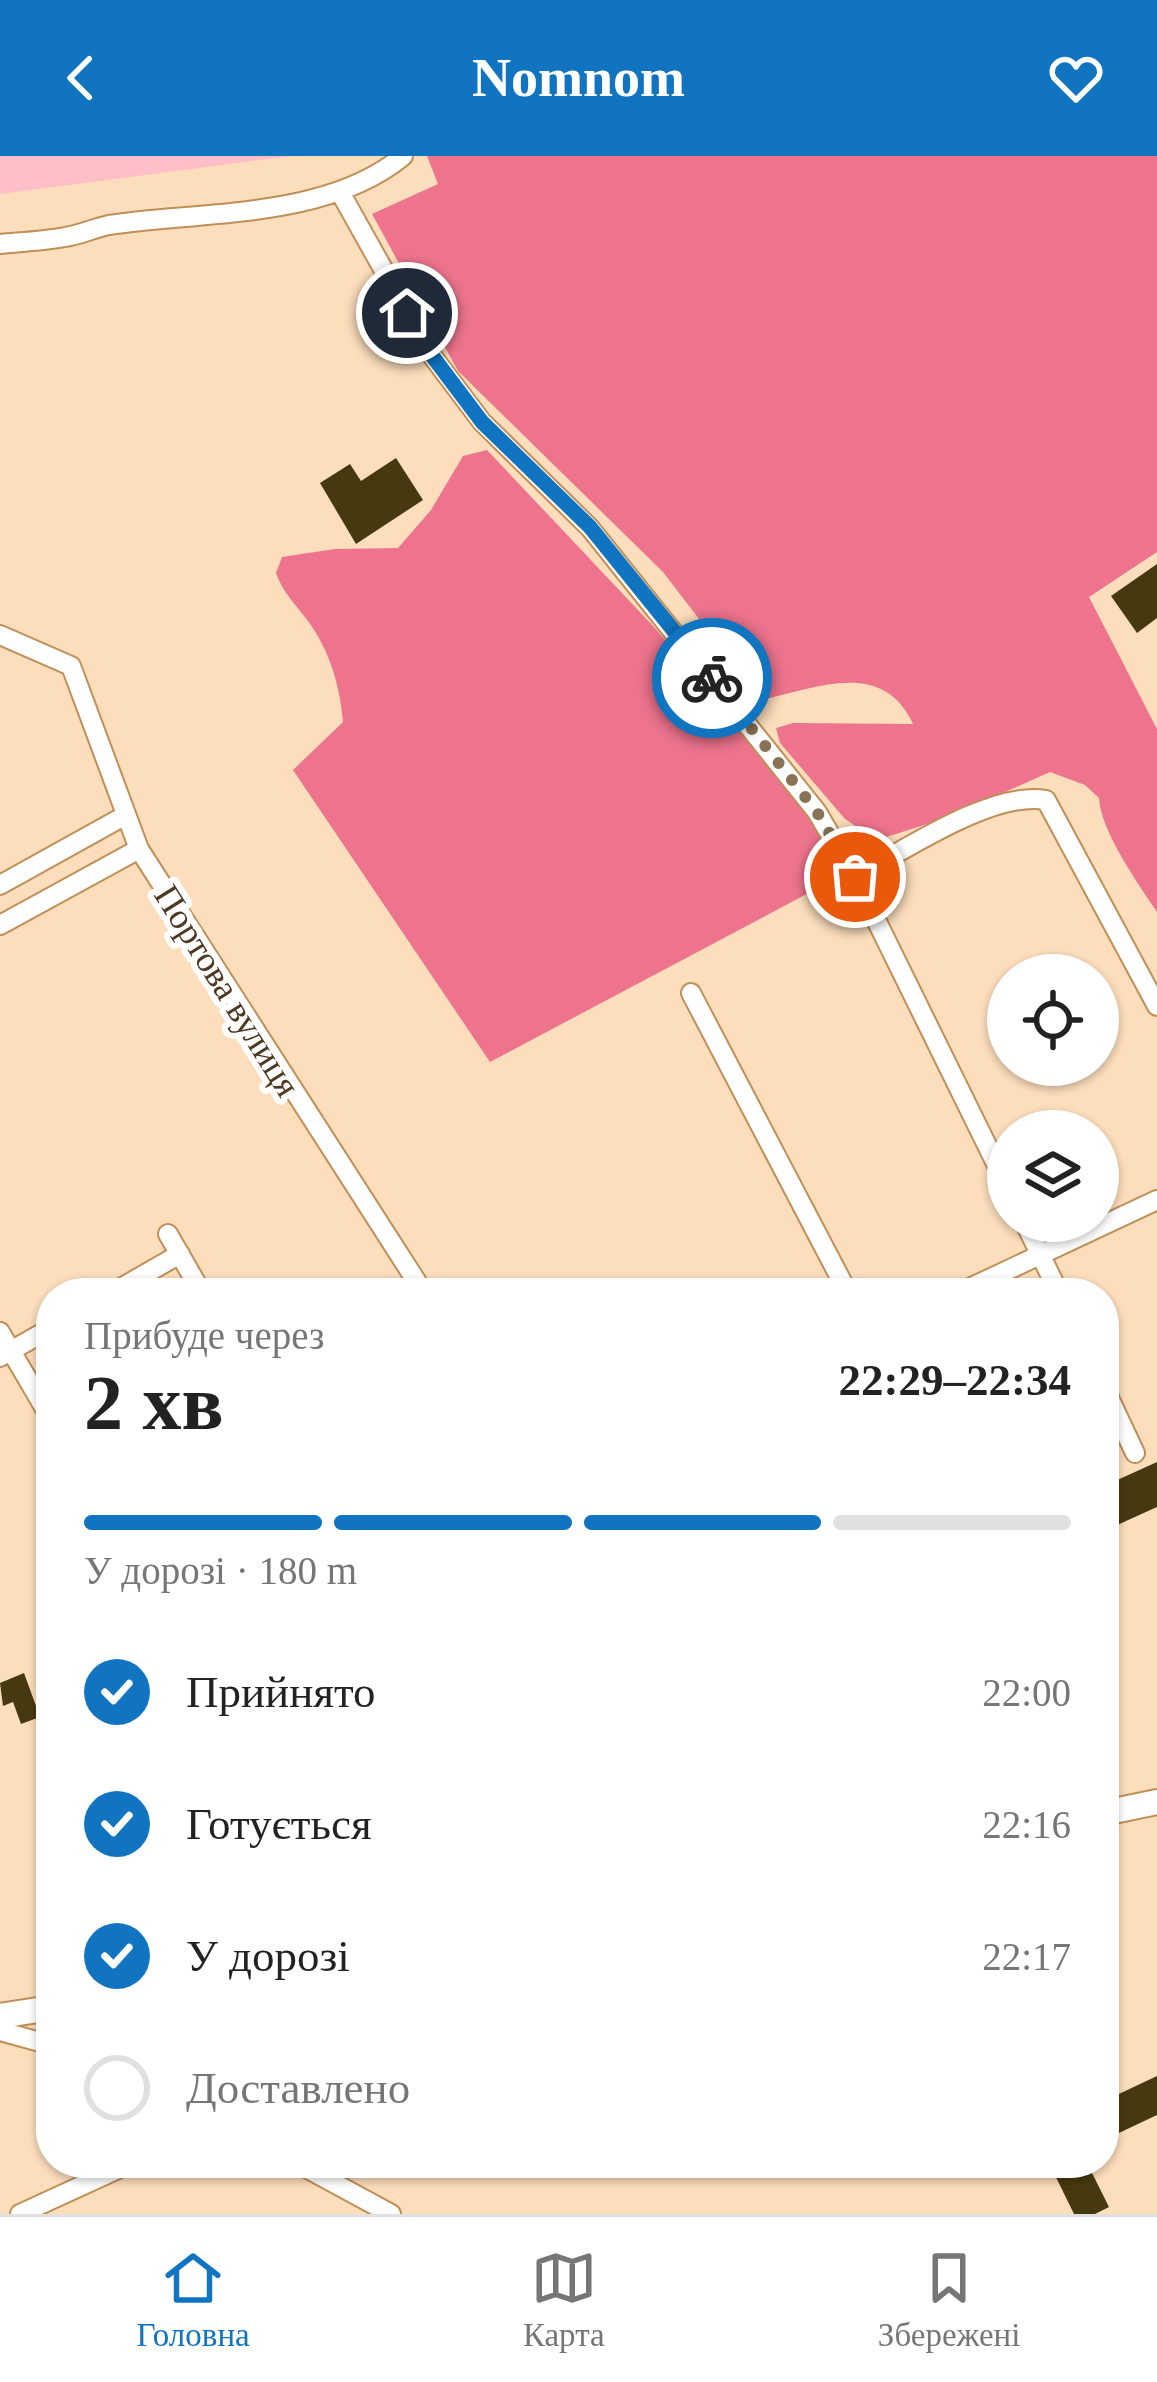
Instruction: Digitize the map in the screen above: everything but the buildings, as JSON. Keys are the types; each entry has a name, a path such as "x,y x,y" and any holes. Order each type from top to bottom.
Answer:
{"main road":[{"path":"1119,1810 1157,1802"},
{"path":"0,2016 36,2010"}],"street":[{"path":"0,244 340,192 403,156"},
{"path":"340,192 443,370 482,422 590,527 817,812 855,877 987,1145"},
{"name":"Портова вулиця","path":"0,635 71,666 139,848 414,1278"},
{"path":"855,877 985,811 1029,797 1046,800 1157,1006"},
{"path":"0,885 127,815"},
{"path":"0,925 139,848"},
{"path":"691,993 840,1278"},
{"path":"992,1278 1157,1200"},
{"path":"168,1234 194,1278"},
{"path":"1034,1242 1052,1278"},
{"path":"138,1278 180,1254"},
{"path":"0,1332 6,1354 36,1397"},
{"path":"6,1354 36,1337"},
{"path":"1119,1419 1135,1453"},
{"path":"0,2031 36,2041"},
{"path":"20,2214 98,2178"},
{"path":"325,2178 391,2214"}],"shaded area":[{"path":"0,156 291,156 0,194"},
{"path":"427,156 1157,156 1157,552 1089,597 1157,729 1157,912 1113,841 1099,798 1085,785 1050,772 949,817 877,840 845,819 780,743 776,728 793,723 913,724 900,704 866,684 825,685 761,700 663,572 458,371 372,214 438,184"},
{"path":"487,450 655,628 789,790 836,859 835,879 490,1062 293,770 343,722 328,657 276,573 282,557 335,549 398,548 431,510 463,456"}],"way so far":[{"path":"712,678 817,812 855,877"}],"route":[{"path":"407,313 430,353 482,422 590,527 712,678"}]}
